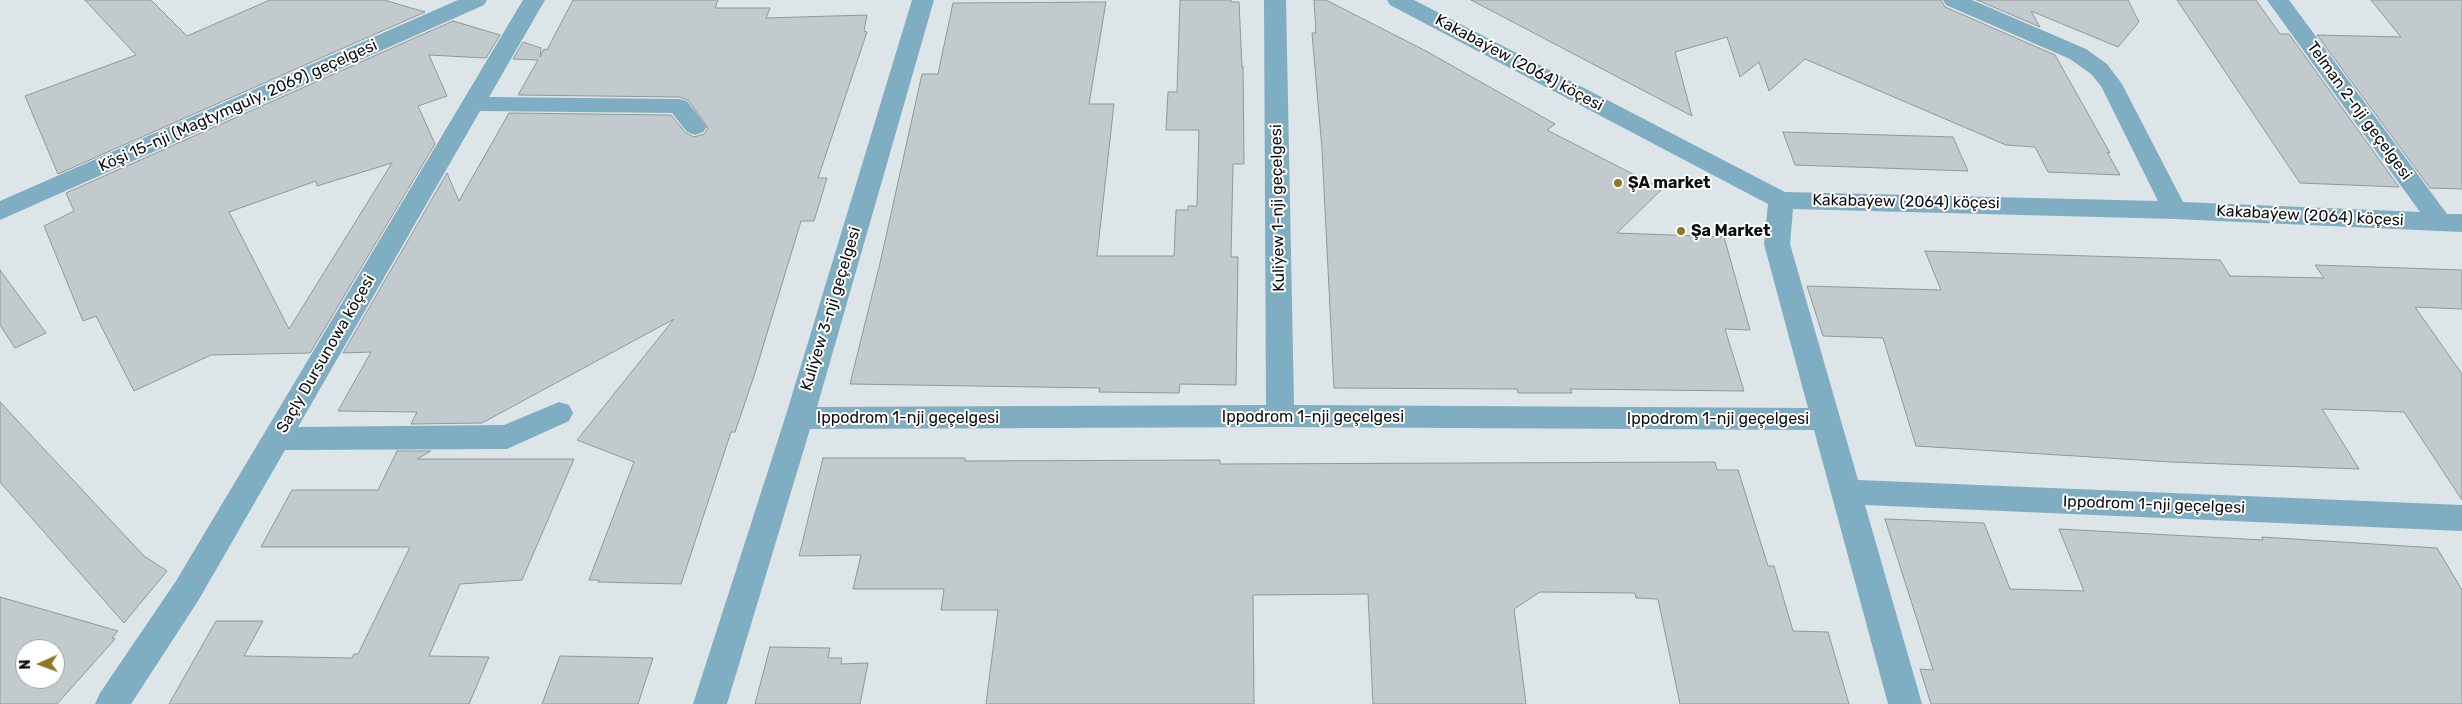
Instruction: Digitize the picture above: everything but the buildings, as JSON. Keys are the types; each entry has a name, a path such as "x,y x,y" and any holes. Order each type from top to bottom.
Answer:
{"street":[{"name":"Köşi 15-nji (Magtymguly, 2069) geçelgesi","path":"0,212 476,0"},
{"name":"Saçly Dursunowa köçesi","path":"112,704 187,591 534,0"},
{"name":"Kuliýew 3-nji geçelgesi","path":"710,704 799,418 923,0"},
{"name":"Kuliýew 1-nji geçelgesi","path":"1275,0 1280,416"},
{"name":"Kakabaýew (2064) köçesi","path":"1398,0 1781,200 1863,200 2174,210 2451,223"},
{"path":"1954,0 2078,54 2099,68 2112,84 2174,210"},
{"name":"Telman 2-nji geçelgesi","path":"2278,0 2451,223"},
{"path":"473,104 679,106 694,127"},
{"path":"1781,200 1777,244 1905,704"},
{"path":"276,439 507,437 559,413"},
{"name":"Ippodrom 1-nji geçelgesi","path":"799,418 1280,416 1826,420"},
{"name":"Ippodrom 1-nji geçelgesi","path":"1846,492 2462,518"}],"place":[{"name":"ŞA market","path":"1618,183"},
{"name":"Şa Market","path":"1681,231"}]}
